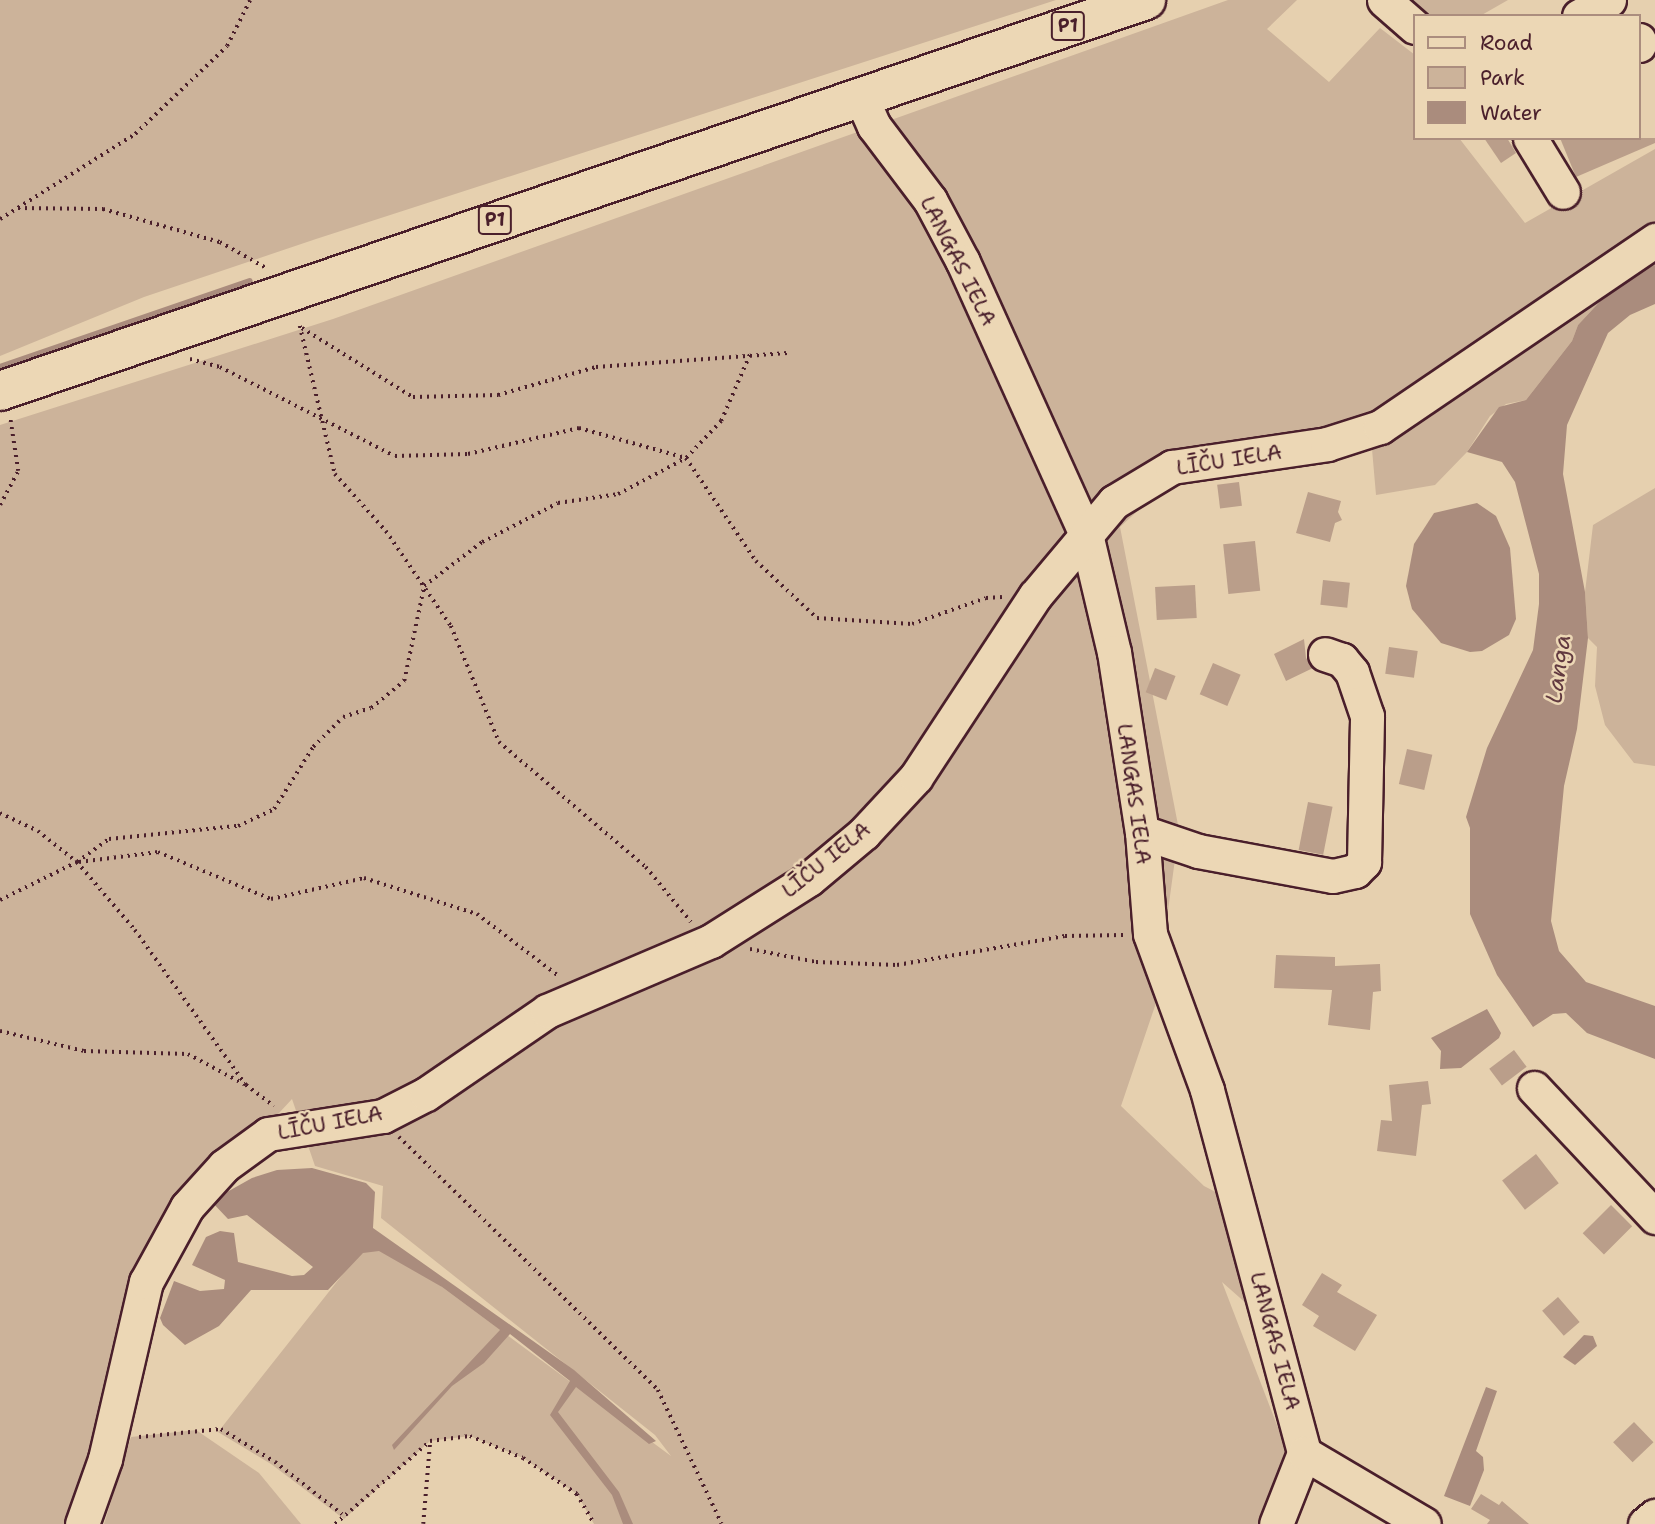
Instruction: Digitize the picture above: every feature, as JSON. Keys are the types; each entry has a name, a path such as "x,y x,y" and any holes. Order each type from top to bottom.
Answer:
{"main road":[{"name":"P1","path":"1,391 279,293 1146,0"}],"street":[{"path":"1384,0 1414,26"},
{"path":"1583,14 1611,0"},
{"name":"LANGAS IELA","path":"861,97 874,126 930,200 963,262 1086,534 1114,652 1142,832 1150,934 1207,1090 1304,1454"},
{"path":"1531,140 1563,192"},
{"name":"LĪČU IELA","path":"82,1524 109,1441 146,1282 187,1207 224,1166 268,1134 383,1116 426,1094 547,1011 581,993 711,941 810,878 864,833 916,777 1035,596 1114,502 1143,482 1172,467 1200,460 1299,449 1368,432 1655,240"},
{"path":"1062,476 1098,489 1143,482"},
{"path":"1142,832 1198,851 1333,876 1355,872 1364,862 1367,716 1352,672 1342,660 1325,654"},
{"path":"1534,1088 1655,1217"},
{"path":"1276,1524 1304,1454 1424,1524"},
{"path":"1645,1524 1655,1516"}],"path":[{"path":"0,219 135,134 227,46 250,0"},
{"path":"18,208 103,209 220,242 267,267 279,293"},
{"path":"787,353 596,367 498,395 413,397 300,326 335,474 386,531 451,626 499,742 646,867 676,907 711,941 816,962 897,965 1065,936 1150,934"},
{"path":"158,335 190,359 220,367 395,456 468,453 579,428 686,458 755,561 817,618 912,624 986,598 1035,596"},
{"path":"0,900 77,863 109,839 237,826 274,809 313,747 343,717 371,708 404,681 424,586 482,542 558,503 618,494 686,458 721,421 750,354"},
{"path":"0,505 18,471 17,443 1,391"},
{"path":"0,813 38,831 77,863 135,930 246,1085"},
{"path":"77,863 158,852 271,899 364,878 478,914 581,993"},
{"path":"0,1031 85,1051 188,1054 246,1085 300,1127"},
{"path":"383,1116 405,1145 659,1390 722,1524"},
{"path":"109,1441 221,1429 275,1462 342,1514"},
{"path":"335,1524 342,1514 430,1441 470,1436 523,1458 577,1494 594,1524"},
{"path":"423,1524 430,1441"}],"green space":[{"path":"0,0 1056,0 316,239 144,297 0,356"},
{"path":"1228,0 1297,0 1267,29 1329,82 1380,28 1414,54 1414,140 1461,140 1525,223 1655,149 1655,265 1619,281 1578,325 1572,341 1526,400 1506,404 1490,416 1467,452 1435,485 1376,495 1372,449 1184,482 1154,496 1120,527 1179,830 1155,1006 1121,1106 1204,1186 1231,1200 1292,1344 1222,1282 1293,1467 1268,1524 594,1524 577,1494 523,1458 470,1436 430,1441 344,1519 271,1464 218,1432 373,1236 671,1456 655,1435 381,1218 383,1186 315,1166 292,1099 150,1252 75,1524 0,1524 0,425 333,319"},
{"path":"1403,0 1508,0 1484,14 1418,14"},
{"path":"1655,488 1655,766 1634,763 1605,725 1595,686 1597,647 1588,638 1585,592 1593,525"},
{"path":"196,1430 259,1473 301,1524 104,1524 131,1437"}],"water":[{"name":"Langa","path":"1655,265 1655,304 1630,315 1608,333 1567,425 1563,474 1585,592 1588,638 1577,729 1564,786 1551,921 1559,951 1586,982 1655,1006 1655,1059 1587,1033 1566,1013 1553,1014 1533,1027 1497,975 1470,914 1470,828 1466,817 1487,748 1533,650 1539,604 1539,574 1515,482 1502,462 1467,452 1499,407 1526,400 1572,341 1578,325 1619,281"},
{"path":"1477,503 1496,516 1510,548 1516,619 1509,635 1482,651 1470,652 1441,643 1412,609 1406,586 1414,544 1434,513"},
{"path":"1487,1009 1501,1033 1499,1038 1461,1068 1440,1069 1441,1051 1431,1038"},
{"path":"312,1168 366,1183 375,1192 373,1228 574,1370 656,1441 649,1444 576,1387 558,1412 619,1492 633,1524 623,1524 612,1495 550,1415 570,1381 510,1334 484,1363 452,1386 394,1450 392,1445 500,1330 442,1287 379,1251 363,1253 328,1290 251,1290 219,1326 185,1345 163,1325 160,1318 174,1281 200,1291 224,1289 225,1280 192,1265 206,1237 220,1231 234,1233 238,1262 292,1276 304,1275 313,1267 247,1215 228,1219 211,1201 252,1178 277,1170"},
{"path":"1584,1335 1593,1336 1597,1346 1575,1365 1563,1357"},
{"path":"1486,1387 1497,1391 1476,1451 1483,1457 1484,1470 1470,1506 1444,1496"}],"building":[{"path":"1655,138 1655,143 1576,177 1561,140"},
{"path":"1485,140 1508,140 1516,153 1501,163"},
{"path":"1239,482 1242,506 1220,509 1217,485"},
{"path":"1308,492 1341,501 1338,512 1342,520 1335,523 1330,542 1296,533"},
{"path":"1255,541 1260,591 1228,594 1223,544"},
{"path":"1323,580 1350,583 1347,608 1320,605"},
{"path":"1195,585 1197,618 1157,620 1155,587"},
{"path":"1304,639 1306,658 1313,668 1286,681 1274,654"},
{"path":"1389,647 1418,651 1414,678 1385,674"},
{"path":"1213,663 1241,675 1227,706 1200,694"},
{"path":"1155,668 1176,676 1166,700 1146,692"},
{"path":"1407,749 1432,755 1424,790 1399,784"},
{"path":"1308,802 1333,807 1323,855 1299,850"},
{"path":"1276,955 1335,957 1335,966 1380,964 1381,991 1373,992 1370,1030 1328,1025 1332,990 1274,988"},
{"path":"1514,1050 1527,1067 1502,1085 1489,1069"},
{"path":"1428,1081 1431,1104 1422,1105 1416,1156 1377,1151 1381,1120 1392,1121 1389,1085"},
{"path":"1536,1154 1559,1183 1525,1210 1502,1180"},
{"path":"1611,1205 1632,1226 1604,1254 1583,1233"},
{"path":"1322,1273 1342,1285 1337,1292 1377,1315 1355,1351 1313,1326 1319,1316 1302,1305"},
{"path":"1558,1297 1580,1322 1564,1336 1542,1311"},
{"path":"1634,1422 1653,1442 1633,1462 1613,1442"},
{"path":"1481,1494 1499,1505 1502,1501 1529,1524 1487,1524 1490,1520 1471,1509"}],"waterway":[{"path":"0,367 250,281"}]}
